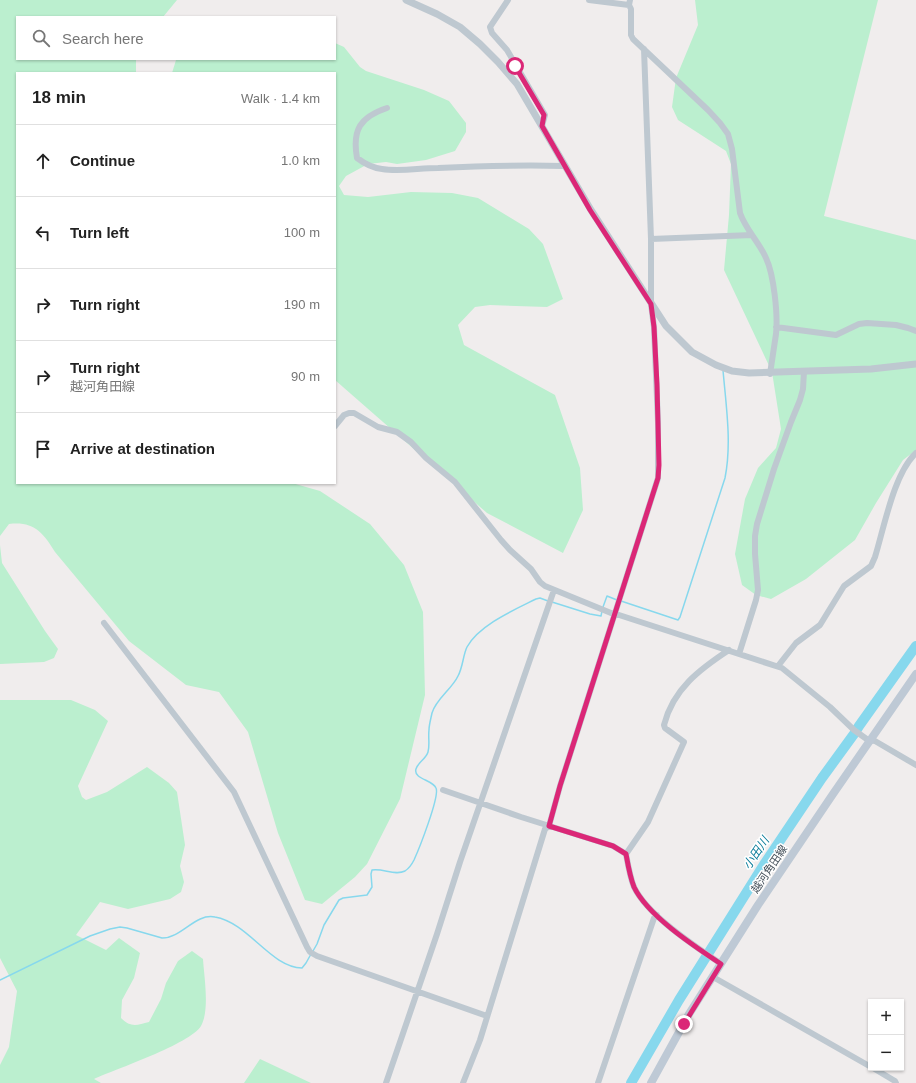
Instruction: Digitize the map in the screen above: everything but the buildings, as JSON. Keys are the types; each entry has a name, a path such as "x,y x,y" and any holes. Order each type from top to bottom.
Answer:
{"main road":[{"name":"越河角田線","path":"651,1083 689,1014 762,899 916,674"}],"street":[{"path":"406,0 452,22 480,44 517,84 590,210 651,304 666,326 692,352 716,365 749,373 770,374 804,371 872,369 916,364"},
{"path":"508,0 490,27 492,33 507,50 544,115 542,126"},
{"path":"589,0 630,3 632,39 712,115 728,134 732,149 740,213 743,222 766,258 770,267 774,285 776,327 770,374"},
{"path":"463,1083 480,1040 545,829 549,826 560,786 616,614 658,478 657,385 654,327 651,304 651,239 644,49"},
{"path":"387,108 371,116 362,123 356,133 355,142 357,158 370,166 382,169 398,170 537,165 564,166"},
{"path":"651,239 752,235"},
{"path":"776,327 836,335 859,324 867,323 896,326 916,331"},
{"path":"739,654 758,590 755,554 757,524 790,422 800,400 803,389 804,371"},
{"path":"336,425 344,415 354,413 378,427 397,432 411,442 426,458 460,488 501,540 531,569 540,582 554,590 611,613 778,666 830,707 854,730 868,740 875,741 916,765"},
{"path":"778,666 796,643 820,624 844,586 871,566 879,546 901,473 912,456 916,453"},
{"path":"386,1083 554,590"},
{"path":"104,623 234,792 310,952 317,956 487,1016"},
{"path":"626,854 648,822 684,742 665,728 665,718 676,698 689,681 702,668 729,650"},
{"path":"443,790 480,804 613,846 626,854 634,887 644,902 687,941 721,964"},
{"path":"598,1083 654,918 657,915"},
{"path":"713,978 868,1065"},
{"path":"879,1071 896,1083"}],"green space":[{"path":"0,0 177,0 164,16 16,16 16,60 136,60 136,72 16,72 16,484 296,484 320,491 370,524 404,565 423,612 425,695 400,799 367,864 355,877 322,904 305,900 278,833 248,732 219,692 186,685 129,641 55,552 42,534 36,529 25,524 9,524 0,536"},
{"path":"695,0 878,0 824,216 916,240 916,450 903,460 855,540 806,579 771,599 756,595 742,585 735,554 745,499 758,468 776,448 781,429 772,372 724,270 729,215 731,164 726,151 678,120 672,107 676,78 698,25"},
{"path":"336,43 344,47 360,67 366,71 424,90 449,101 466,123 466,132 455,151 426,160 397,164 386,162 368,164 346,176 339,186 344,195 368,197 411,192 452,193 478,198 529,229 543,244 563,299 547,307 490,305 475,307 458,325 464,345 555,395 580,468 583,510 563,553 487,513 336,381 336,72 172,72 176,60 336,60"},
{"path":"0,545 2,563 58,649 54,658 44,662 0,664"},
{"path":"0,700 71,700 95,710 108,721 78,786 82,797 86,800 107,792 147,767 169,783 177,792 185,845 180,866 184,882 181,892 170,899 128,909 100,902 76,935 106,950 119,938 140,953 134,978 122,1000 121,1018 134,1025 149,1022 161,999 166,983 178,961 192,951 203,959 206,993 204,1019 201,1026 194,1033 183,1040 152,1056 94,1079 101,1083 0,1083 0,1065 9,1047 17,991 0,958"},
{"path":"260,1059 311,1083 244,1083"}],"waterway":[{"path":"621,601 678,620 680,617 725,478 728,438 723,370"},
{"path":"603,607 607,596 617,600"},
{"path":"313,951 324,925 339,900 343,898 367,895 372,887 372,870 397,873 405,871 414,860 428,823 436,793 436,788 434,785 417,775 416,769 418,764 426,757 428,752 429,726 434,708 458,676 467,647 488,625 508,613 536,599 540,598 548,601"},
{"path":"552,602 601,616 602,611"},
{"name":"小田川","path":"631,1083 679,1000 765,863 822,778 916,646"},
{"path":"0,980 90,936 110,929 120,927 127,928 162,938 176,934 195,922 208,917 215,917 238,927 269,953 290,966 302,968 311,954"}],"route":[{"path":"515,66 544,115 542,126 564,166 590,210 651,304 654,327 657,385 658,478 616,614 560,786 549,826 613,846 626,854 634,887 644,902 687,941 721,964 684,1024"}]}
